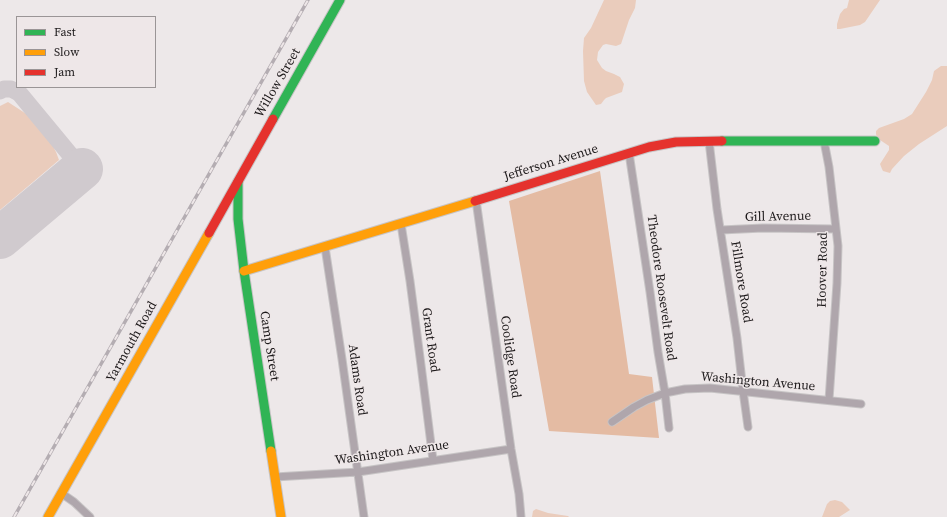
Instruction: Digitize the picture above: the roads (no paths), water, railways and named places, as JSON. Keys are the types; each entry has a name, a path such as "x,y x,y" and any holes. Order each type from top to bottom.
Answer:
{"main road":[{"name":"Willow Street","path":"238,179 340,0"},
{"name":"Jefferson Avenue","path":"244,271 649,147 676,142 709,141 875,141"},
{"name":"Yarmouth Road","path":"48,517 238,179"},
{"name":"Camp Street","path":"238,179 238,219 244,271 281,517"},
{"path":"221,210 238,219"}],"street":[{"name":"Fillmore Road","path":"709,141 717,209 736,331 748,427"},
{"name":"Hoover Road","path":"824,141 829,167 838,246 829,400"},
{"name":"Theodore Roosevelt Road","path":"629,153 669,428"},
{"name":"Coolidge Road","path":"476,200 511,449 519,494 521,517"},
{"name":"Grant Road","path":"400,224 419,350 433,460"},
{"name":"Gill Avenue","path":"721,230 763,228 836,229"},
{"name":"Adams Road","path":"325,247 364,517"},
{"name":"Washington Avenue","path":"612,422 634,406 647,400 665,393 685,389 703,388 743,391 862,404"},
{"name":"Washington Avenue","path":"275,477 358,472 511,449"},
{"path":"61,493 74,502 90,517"}],"railway":[{"path":"14,517 308,0"}]}
